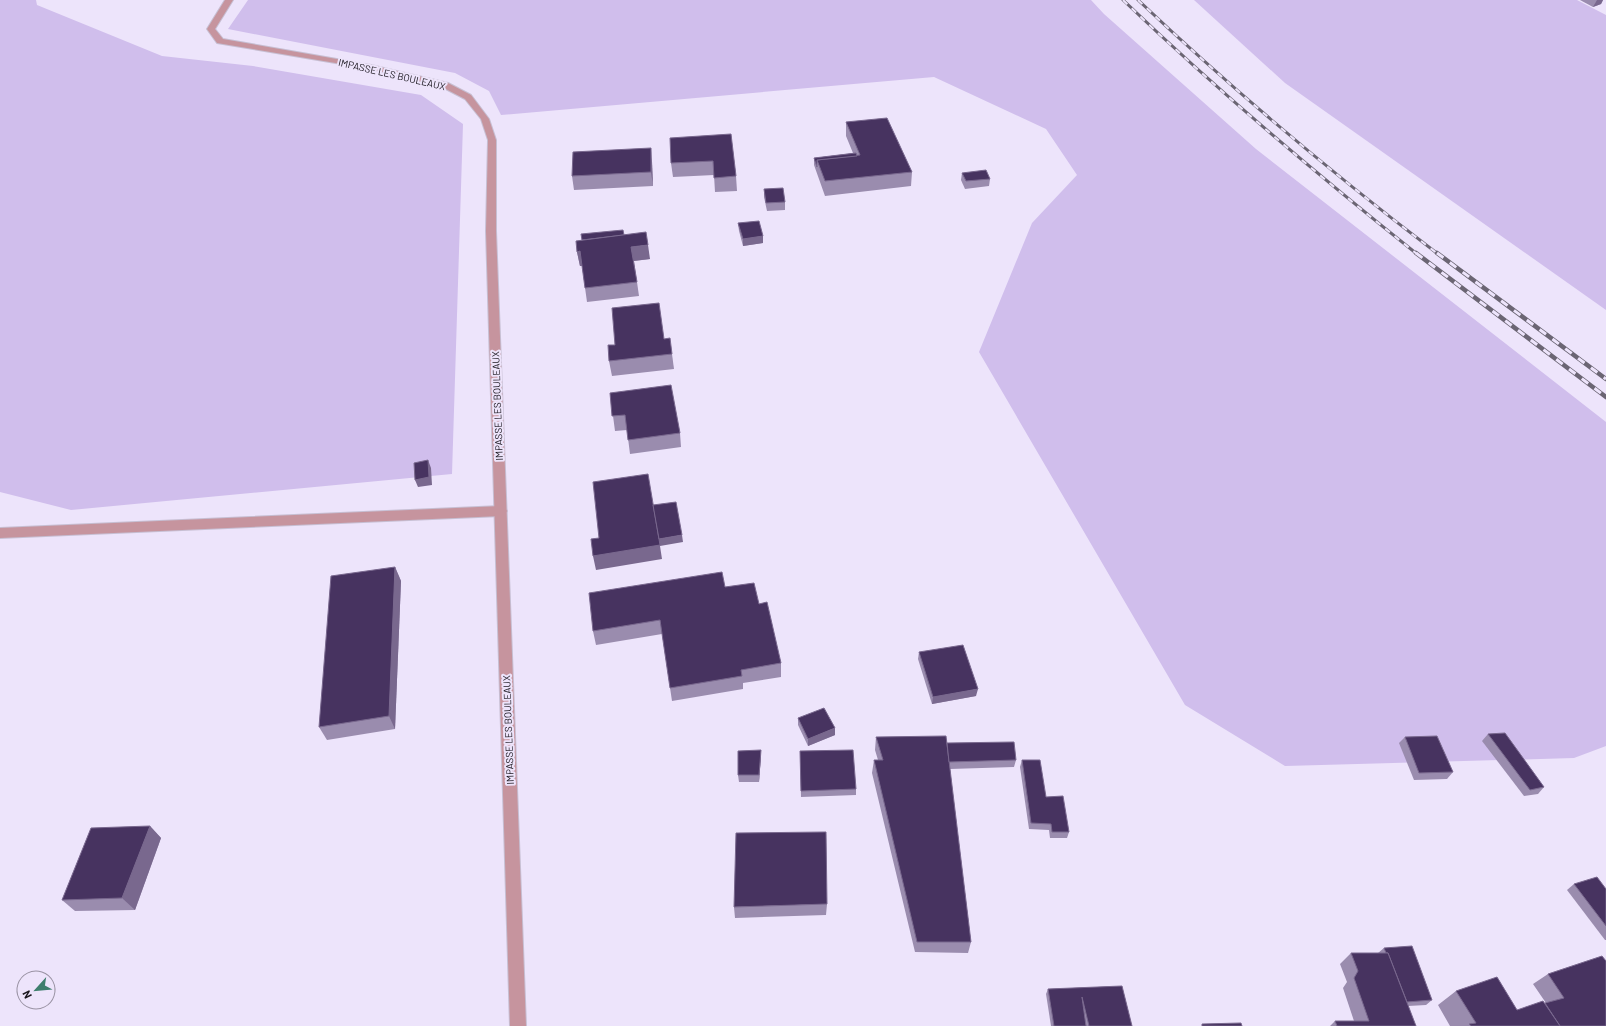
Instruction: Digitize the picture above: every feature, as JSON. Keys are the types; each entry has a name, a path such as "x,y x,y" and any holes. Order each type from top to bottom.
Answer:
{"street":[{"name":"IMPASSE LES BOULEAUX","path":"229,0 211,29 220,41 371,68 445,85 468,97 485,119 492,140 491,231 518,1026"},
{"path":"0,533 501,511"}],"shaded area":[{"path":"0,0 36,0 37,5 162,56 253,66 421,95 463,124 452,474 71,510 0,492"},
{"path":"248,0 1091,0 1104,14 1256,149 1606,422 1606,746 1574,758 1285,766 1185,705 979,352 1032,223 1077,175 1046,129 934,77 501,115 489,91 455,73 228,29"},
{"path":"1194,0 1577,0 1606,15 1606,310 1285,83"}],"building":[{"path":"887,118 912,172 825,181 817,160 860,155 846,122"},
{"path":"731,134 736,176 714,178 713,161 671,163 670,138"},
{"path":"651,148 651,172 572,176 573,152"},
{"path":"856,153 857,156 817,160 817,167 814,158"},
{"path":"986,170 990,179 966,181 962,173"},
{"path":"783,188 785,202 766,203 764,189"},
{"path":"759,221 763,236 743,239 738,223"},
{"path":"623,230 624,235 582,240 581,234"},
{"path":"646,232 648,245 631,247 637,282 585,288 580,251 577,252 576,241"},
{"path":"659,303 664,339 670,338 672,354 609,361 608,345 615,345 612,308"},
{"path":"671,385 680,433 628,440 625,415 612,416 610,393"},
{"path":"428,460 429,477 415,480 414,463"},
{"path":"648,474 660,545 593,556 591,539 599,538 593,482"},
{"path":"676,502 682,535 659,539 653,505"},
{"path":"395,567 389,716 319,727 331,576"},
{"path":"722,572 725,587 754,583 759,604 767,602 781,663 741,670 742,676 670,688 660,620 593,631 589,593"},
{"path":"963,645 978,689 933,697 919,652"},
{"path":"824,708 835,728 808,739 798,718"},
{"path":"1505,733 1544,787 1530,790 1488,734"},
{"path":"946,736 971,942 917,942 874,760 883,760 876,737"},
{"path":"1437,736 1453,772 1419,773 1405,737"},
{"path":"1014,742 1016,760 949,762 947,743"},
{"path":"761,750 759,775 738,775 738,751"},
{"path":"853,750 856,789 801,791 800,751"},
{"path":"1022,760 1040,760 1046,797 1063,796 1069,832 1052,832 1051,824 1031,823"},
{"path":"150,826 122,898 62,900 91,828"},
{"path":"826,832 827,904 734,907 736,833"},
{"path":"1597,877 1606,889 1606,926 1574,884"},
{"path":"1412,946 1432,1000 1407,1002 1388,953 1386,953 1384,948"},
{"path":"1351,953 1388,953 1416,1026 1337,1026 1335,1021 1369,1021 1354,978 1358,971"},
{"path":"1602,956 1606,961 1606,1026 1560,1026 1545,1003 1564,998 1548,974"},
{"path":"1497,977 1517,1010 1543,1001 1560,1026 1471,1026 1469,1024 1476,1023 1456,991"},
{"path":"1122,986 1132,1026 1089,1026 1082,997 1086,1026 1054,1026 1048,989"},
{"path":"1241,1023 1242,1026 1202,1026 1202,1024"}],"railway":[{"path":"1123,0 1230,99 1341,193 1417,254"},
{"path":"1138,0 1284,131 1438,254"},
{"path":"1416,253 1606,397"},
{"path":"1437,253 1606,379"}]}
